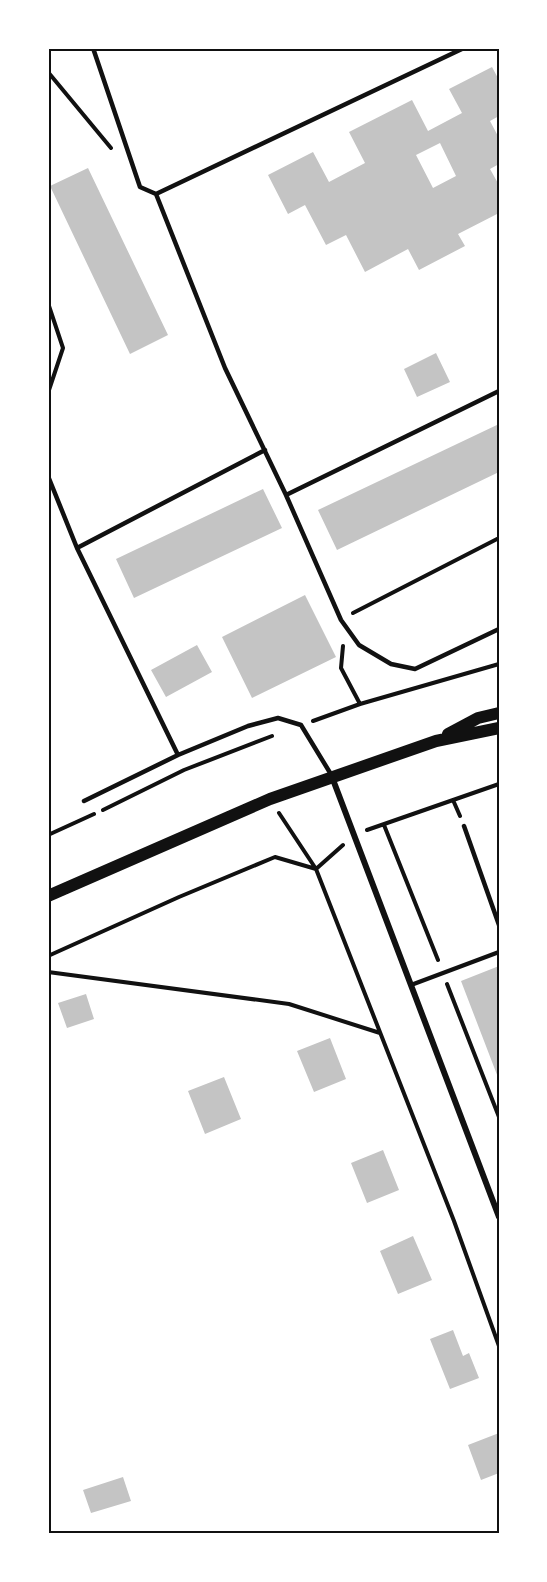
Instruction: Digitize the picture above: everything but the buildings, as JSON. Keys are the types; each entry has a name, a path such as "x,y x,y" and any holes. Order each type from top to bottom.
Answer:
{"main road":[{"path":"436,741 478,718 499,713"},
{"path":"48,896 270,799 436,741 499,728"}],"street":[{"path":"332,776 499,1217"}],"lane":[{"path":"93,48 140,187 156,194 225,368 286,495 341,620 359,645 391,664 415,669 499,629"},
{"path":"156,194 464,48"},
{"path":"286,495 499,391"},
{"path":"76,548 265,450"},
{"path":"48,476 76,548 178,755"},
{"path":"84,801 178,755 248,726 278,718 302,724 332,776"},
{"path":"464,826 499,925"},
{"path":"411,985 499,952"}],"path":[{"path":"48,72 114,153"},
{"path":"48,303 63,348 48,393"},
{"path":"341,620 499,538"},
{"path":"360,704 499,664"},
{"path":"316,869 354,835 499,784"},
{"path":"270,799 316,869 454,1221 499,1346"},
{"path":"48,956 275,857 316,869"},
{"path":"48,972 289,1004 381,1033"}]}
